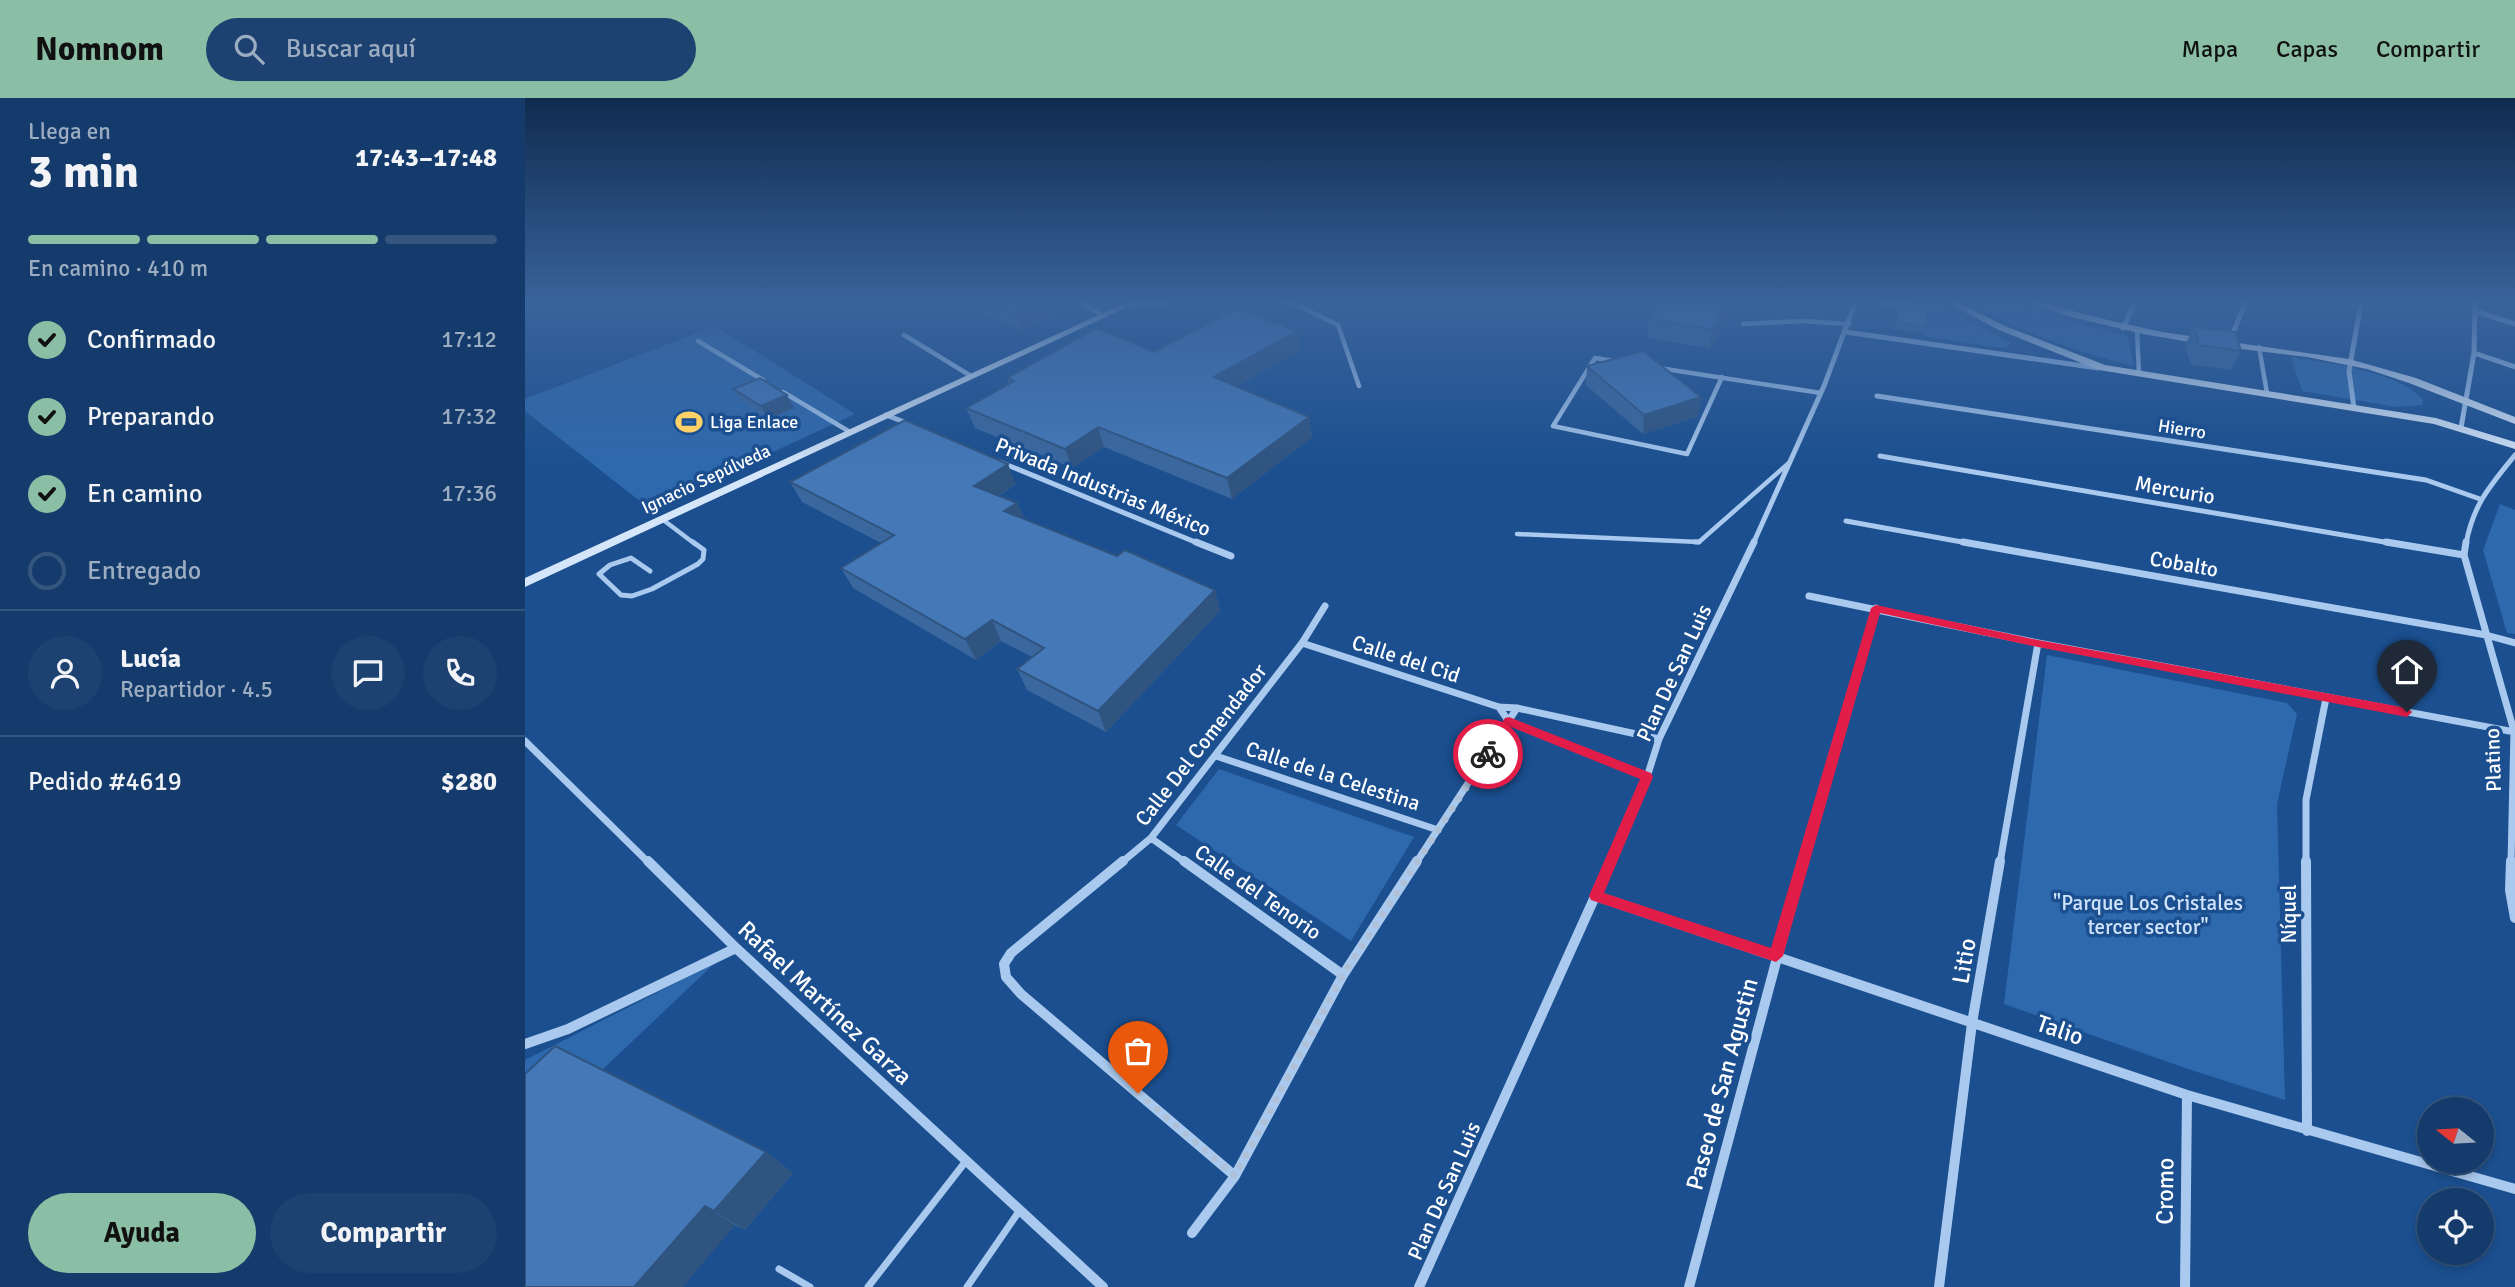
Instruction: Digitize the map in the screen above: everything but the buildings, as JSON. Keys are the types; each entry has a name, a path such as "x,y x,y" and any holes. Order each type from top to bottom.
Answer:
{"main road":[{"name":"Ignacio Sepúlveda","path":"525,583 1010,358"},
{"path":"2079,358 2103,368 2436,421 2515,446"},
{"path":"2331,358 2351,362 2466,401 2515,421"}],"street":[{"name":"Plan De San Luis","path":"1419,1287 1596,896 1647,777 1660,739 1736,582 1835,358"},
{"path":"2018,358 2103,368"},
{"path":"2352,358 2350,378 2354,408"},
{"path":"2462,428 2473,358"},
{"path":"2490,358 2515,367"},
{"name":"Hierro","path":"1877,396 2426,480 2480,499"},
{"path":"886,415 925,430"},
{"name":"Platino","path":"2515,455 2480,499 2470,520 2464,555 2514,732 2510,890 2515,918"},
{"name":"Mercurio","path":"1880,456 2464,555"},
{"name":"Privada Industrias México","path":"988,457 1231,556"},
{"name":"Cobalto","path":"1846,522 2486,635 2515,643"},
{"path":"1809,596 2038,643 2514,732"},
{"name":"Calle Del Comendador","path":"1235,1176 1021,994 1006,977 1004,964 1011,953 1151,838 1302,643 1325,606"},
{"name":"Paseo de San Agustin","path":"1689,1287 1776,956 1876,608"},
{"name":"Calle del Cid","path":"1302,643 1499,707 1517,708 1660,739"},
{"name":"Litio","path":"1940,1287 1972,1023 2038,643"},
{"name":"Níquel","path":"2307,1131 2306,800 2326,698"},
{"path":"1499,707 1509,722 1647,777"},
{"path":"1192,1233 1235,1176 1343,975 1517,708"},
{"name":"Rafael Martínez Garza","path":"525,741 736,948 1103,1287"},
{"name":"Calle de la Celestina","path":"1216,756 1439,830"},
{"name":"Calle del Tenorio","path":"1151,838 1343,975"},
{"name":"Talio","path":"1596,896 2187,1095 2515,1189"},
{"path":"525,1044 568,1029 736,948"},
{"name":"Cromo","path":"2185,1287 2187,1095"}],"lane":[{"path":"727,358 768,383"},
{"path":"942,358 971,376"},
{"path":"1350,358 1359,386"},
{"path":"1595,358 1553,426 1687,454 1722,377"},
{"path":"1598,358 1620,362"},
{"path":"2138,358 2139,374"},
{"path":"2261,358 2267,393"},
{"path":"1658,368 1821,393"},
{"path":"779,390 849,432"},
{"path":"1517,534 1699,542 1790,462"},
{"path":"650,571 631,558 610,565 599,574 619,593 629,596 650,589 698,564 703,559 704,550 662,519"},
{"path":"868,1287 966,1160"},
{"path":"967,1287 1020,1210"},
{"path":"779,1269 810,1287"}],"green space":[{"name":"Liga Enlace","path":"630,358 767,358 855,414 650,509 525,411 525,399"},
{"path":"2107,358 2132,358 2134,366"},
{"path":"2291,358 2342,365 2381,375 2412,390 2423,400 2422,405 2396,407 2302,391"},
{"path":"2500,504 2515,510 2515,634 2507,633 2483,550"},
{"name":"\"Parque Los Cristales tercer sector\"","path":"2047,655 2287,703 2297,714 2277,804 2285,1100 2004,1004"},
{"path":"1219,769 1414,837 1351,941 1176,825"},
{"path":"715,963 525,1143 525,1060"}],"way so far":[{"path":"1138,1093 1235,1176 1343,975 1488,754"}],"place":[{"name":"Liga Enlace","path":"689,422"}],"route":[{"path":"1488,754 1509,722 1647,777 1596,896 1776,956 1876,608 2038,643 2407,712"}]}
